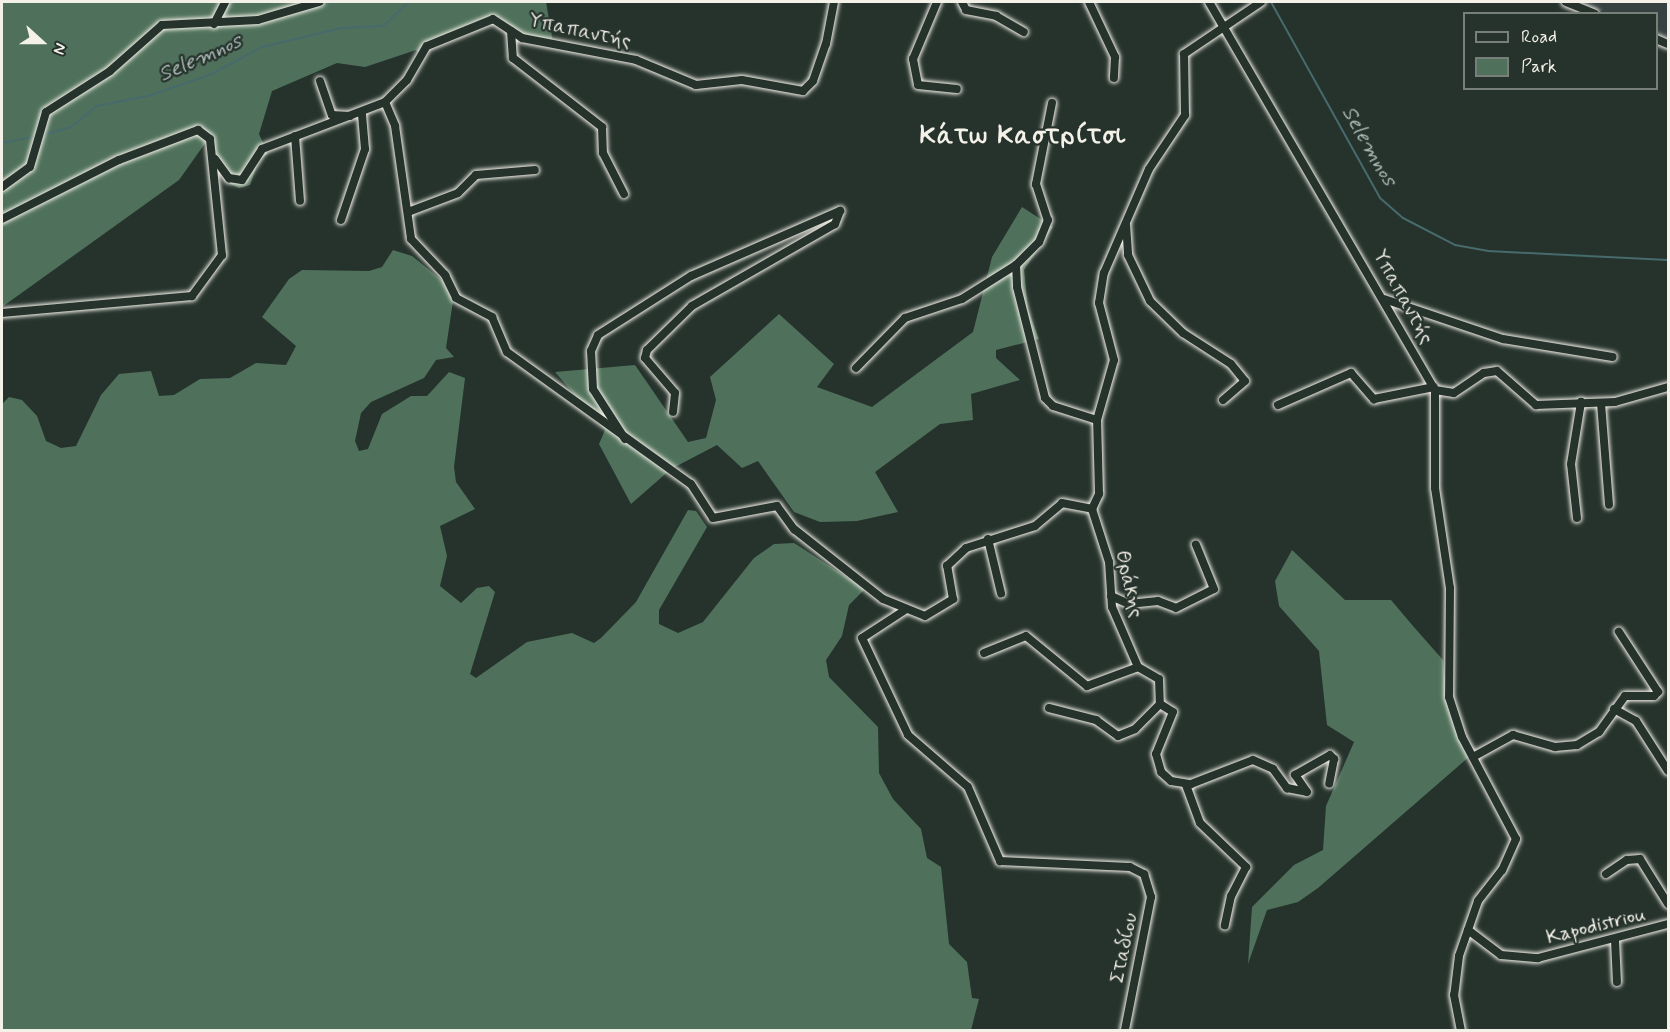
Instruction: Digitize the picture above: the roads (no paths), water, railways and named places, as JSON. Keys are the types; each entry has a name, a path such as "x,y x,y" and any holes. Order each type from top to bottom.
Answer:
{"street":[{"path":"214,24 225,2"},
{"path":"2,187 30,167 41,121 52,107 110,70 162,25 258,20 319,2"},
{"name":"Υπαπαντής","path":"215,159 229,178 239,181 260,151 295,136 358,115 385,102 432,42 493,19 511,31 636,60 700,86 742,80 799,92 813,81 834,2"},
{"path":"937,2 914,59 918,85 957,89"},
{"path":"962,2 966,10 996,16 1024,32"},
{"path":"1089,2 1111,47 1114,78"},
{"name":"Υπαπαντής","path":"1209,2 1434,388"},
{"path":"1566,2 1590,12"},
{"path":"385,102 395,126 411,239 445,275 456,298 492,317 507,352 552,380 626,441 691,484 714,519 777,506 794,530 905,610 927,616 952,601 948,563 988,539 1035,526 1062,503 1092,509 1099,494 1096,420 1114,360 1100,289 1149,169 1185,114 1184,54 1222,25 1258,3"},
{"path":"511,31 513,58 602,127 603,153 624,194"},
{"path":"320,81 332,115 358,115 365,149 340,220"},
{"path":"856,368 905,318 962,299 1016,265 1039,243 1048,220 1036,184 1052,103"},
{"path":"2,219 119,160 198,130 207,134 215,159 222,255 192,296 2,313"},
{"path":"295,136 300,201"},
{"path":"408,212 458,194 476,175 535,170"},
{"path":"626,441 593,389 591,351 598,335 691,276 840,211 835,224 692,306 647,350 645,358 675,393 673,412"},
{"path":"1126,224 1128,255 1150,301 1183,333 1231,364 1245,381 1223,400"},
{"path":"1016,265 1041,392 1053,406 1096,420"},
{"path":"1384,299 1503,339 1613,357"},
{"path":"1278,405 1351,373 1374,399 1434,388 1454,393 1484,373 1497,370 1536,405 1601,403 1668,387"},
{"path":"1434,388 1435,482 1450,588 1447,675 1454,715 1516,842 1478,901 1468,930 1454,986 1461,1030"},
{"path":"1577,518 1571,464 1581,402"},
{"path":"1601,403 1609,505"},
{"name":"Θράκης","path":"1092,509 1109,562 1112,596 1138,667"},
{"path":"988,539 1001,593"},
{"path":"1112,596 1129,604 1157,601 1176,608 1214,589 1196,545"},
{"name":"Σταδίου","path":"905,610 862,638 908,735 968,787 1000,861 1130,867 1144,874 1151,897 1125,1030"},
{"path":"1473,757 1514,735 1555,747 1577,746 1599,732 1625,696 1649,698 1658,692 1619,632"},
{"path":"984,653 1026,636 1087,686 1138,667 1159,680 1160,704 1134,730 1118,736 1096,720 1049,708"},
{"path":"1160,704 1173,712 1157,744 1158,767 1171,781 1186,785 1253,760 1273,769 1287,788 1307,792 1295,775 1330,755 1334,759 1329,784"},
{"path":"1614,709 1635,721 1668,771"},
{"path":"1186,785 1200,823 1246,867 1230,896 1225,926"},
{"path":"1606,874 1627,860 1640,859 1668,904"},
{"name":"Kapodistriou","path":"1468,930 1497,952 1515,957 1560,955 1668,924"},
{"path":"1615,940 1617,982"}],"waterway":[{"name":"Selemnos","path":"42,135 71,127 97,106 148,96 212,74 262,47 342,28 383,26 409,2"},
{"name":"Selemnos","path":"1271,2 1380,198 1403,218 1455,245 1488,251 1668,260"},
{"name":"Selemnos","path":"2,143 37,136"}],"district":[{"name":"Κάτω Καστρίτσι","path":"1023,137"}]}
